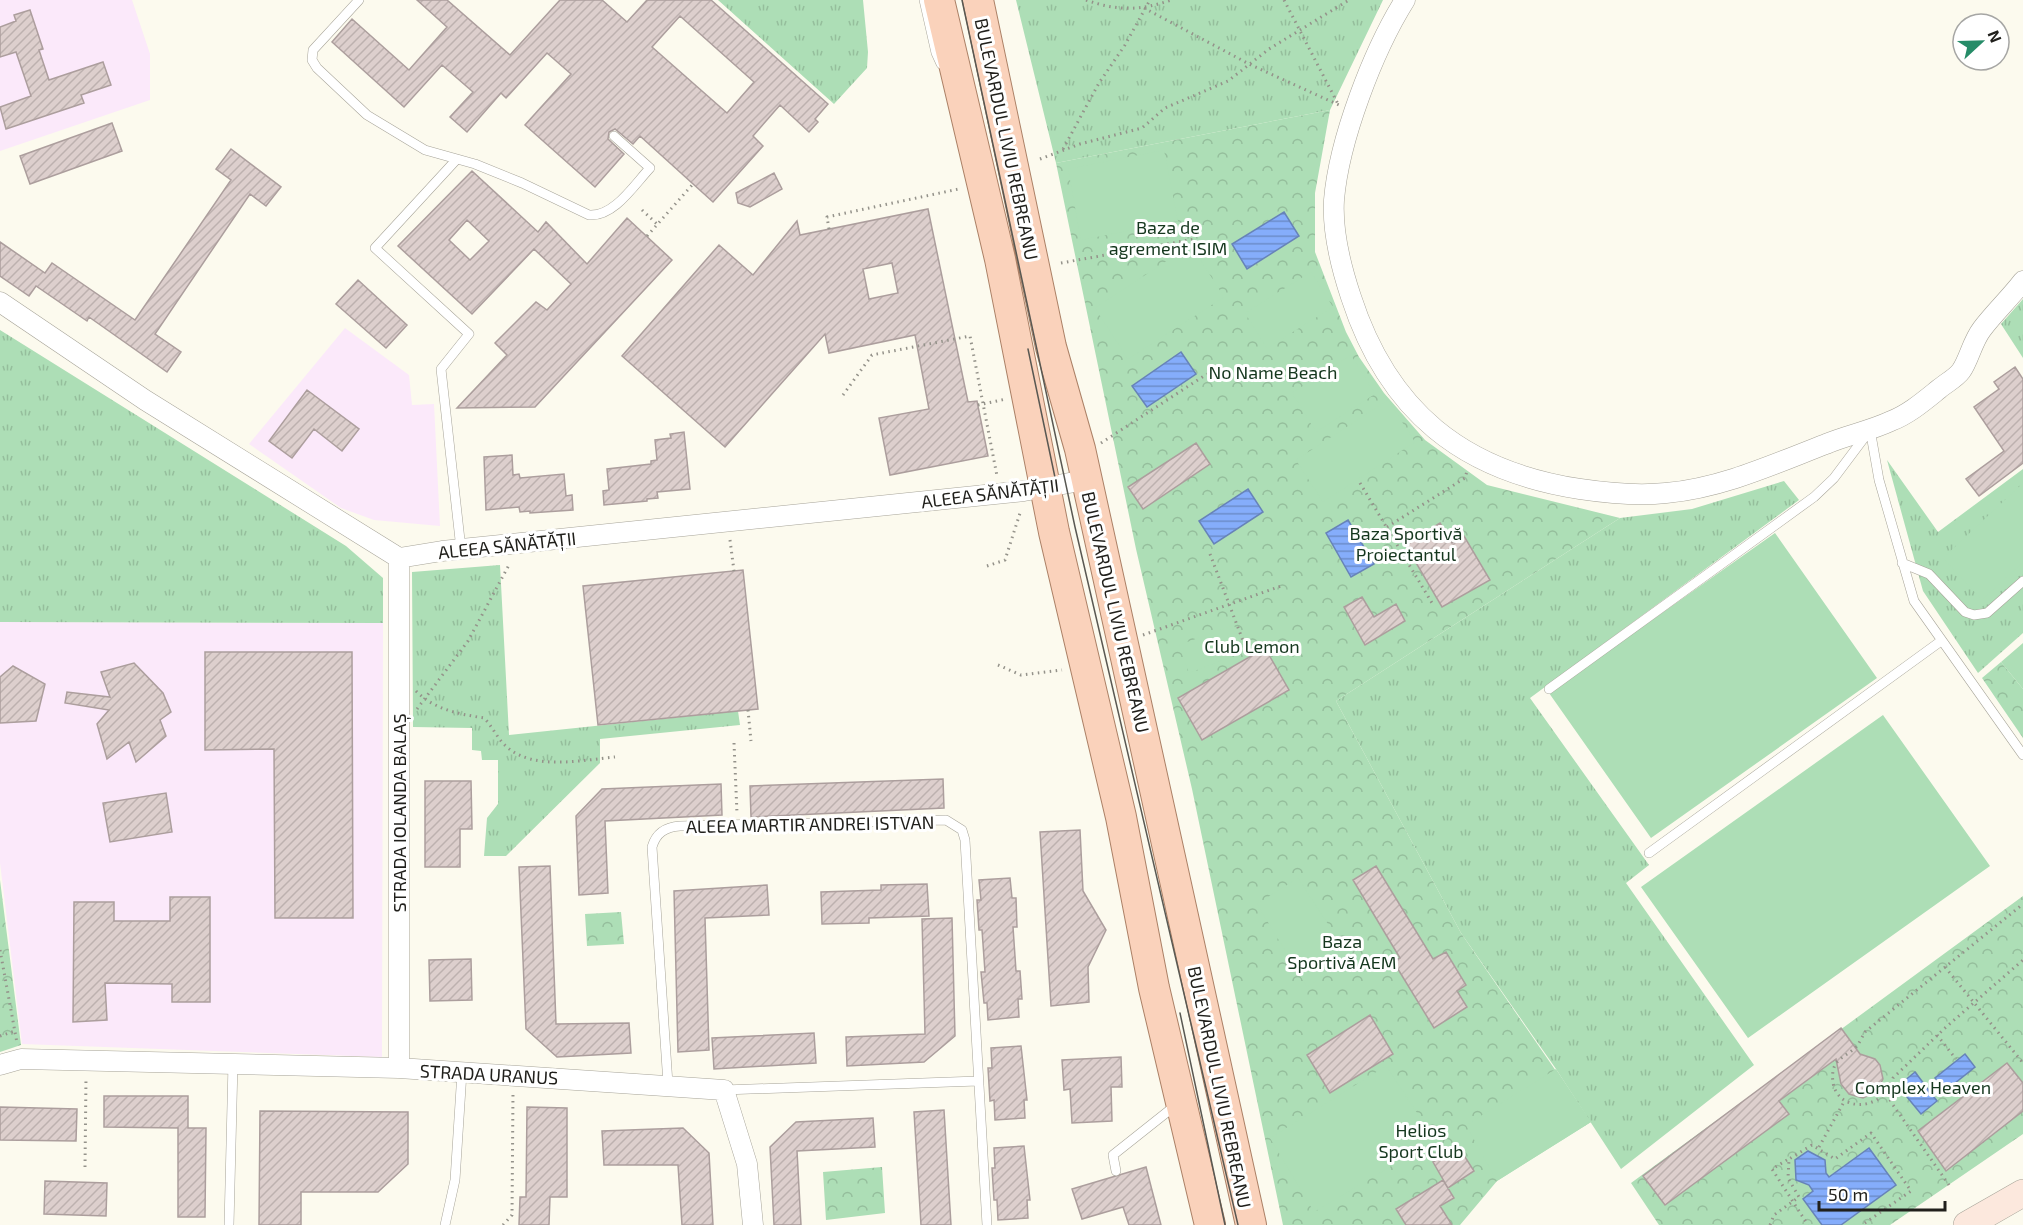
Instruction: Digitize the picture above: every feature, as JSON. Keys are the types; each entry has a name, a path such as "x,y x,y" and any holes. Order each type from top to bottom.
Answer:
{"main road":[{"name":"BULEVARDUL LIVIU REBREANU","path":"939,0 999,259 1044,487 1121,817 1154,988 1182,1098 1209,1225"},
{"name":"BULEVARDUL LIVIU REBREANU","path":"980,2 1051,346 1086,480 1251,1225"}],"street":[{"path":"1405,0 1386,31 1346,109 1334,201 1340,260 1355,309 1378,359 1410,405 1433,429 1472,455 1538,483 1593,491 1664,493 1740,477 1834,440 1893,421 1916,407 1962,370 1981,330 2023,281"},
{"path":"0,302 145,400 399,558"},
{"name":"ALEEA SĂNĂTĂȚII","path":"399,558 461,549 1044,487 1086,480"},
{"name":"STRADA IOLANDA BALAȘ","path":"399,558 399,1068"},
{"name":"STRADA URANUS","path":"0,1065 21,1059 399,1068 668,1084 724,1090"},
{"path":"724,1090 747,1164 753,1225"},
{"path":"1968,1225 2023,1193"}],"lane":[{"path":"359,0 313,50 312,60 317,68 367,116 425,150 522,183 589,215 596,216 610,210 650,168 614,136"},
{"path":"924,0 936,53 963,107"},
{"path":"457,159 375,248 470,334 441,369 461,549"},
{"path":"1870,429 1879,480 1914,601 2023,755"},
{"path":"1549,689 1814,496 1834,478 1870,429"},
{"path":"1902,563 1929,574 1965,612 1974,615 1987,613 2023,581"},
{"path":"1648,853 1941,641"},
{"name":"ALEEA MARTIR ANDREI ISTVAN","path":"668,1084 652,847 655,837 668,827 946,820 962,830 965,840 987,1225"},
{"path":"229,1225 233,1063"},
{"path":"445,1225 454,1180 462,1072"},
{"name":"STRADA URANUS","path":"724,1090 978,1081"},
{"path":"1116,1171 1113,1155 1128,1141 1168,1113 1182,1098"}],"path":[{"path":"1086,0 1110,8 1144,8 1171,0"},
{"path":"1062,151 1099,83 1125,45 1150,0"},
{"path":"1284,0 1298,31 1346,109"},
{"path":"1040,159 1142,128 1164,108 1228,81 1269,50 1349,0"},
{"path":"1144,8 1251,65 1346,109"},
{"path":"646,236 693,184"},
{"path":"830,229 827,217 964,188"},
{"path":"642,210 657,224"},
{"path":"1061,263 1195,239"},
{"path":"843,395 872,355 970,336 997,476"},
{"path":"1097,445 1208,374"},
{"path":"978,405 1010,399"},
{"path":"1387,527 1465,478 1472,455"},
{"path":"1360,483 1432,603"},
{"path":"987,566 1005,560 1021,508"},
{"path":"730,538 734,571"},
{"path":"1210,554 1245,646"},
{"path":"413,714 468,641 511,561"},
{"path":"1139,637 1281,586"},
{"path":"998,665 1021,675 1067,669"},
{"path":"413,688 428,704 484,718 505,746 521,758 559,762 615,757"},
{"path":"748,710 751,741"},
{"path":"734,743 738,825"},
{"path":"2023,904 1865,1032 1856,1047 1837,1061 1833,1071 1833,1082 1837,1092 1845,1100 1863,1106 1873,1104 1887,1091 1893,1078 1937,1035 2023,960"},
{"path":"0,950 1,972 19,1050"},
{"path":"1945,967 2023,1063"},
{"path":"0,1036 15,1031"},
{"path":"1937,1035 1956,1059"},
{"path":"85,1167 86,1075"},
{"path":"502,1225 512,1215 514,1075"},
{"path":"1887,1091 1891,1102 1948,1185"},
{"path":"1819,1147 1845,1100"},
{"path":"1808,1225 1772,1169 1805,1147 1819,1147 1835,1159 1871,1133 1911,1191 1862,1225"},
{"path":"1770,1225 1774,1215 1799,1197 1788,1178 1788,1159"}],"shaded area":[{"path":"0,0 132,0 150,54 150,100 0,151"},
{"path":"345,328 409,375 412,405 434,404 440,526 374,520 341,508 249,444"},
{"path":"0,622 383,623 382,1057 22,1044 0,863"}],"green space":[{"path":"718,0 863,0 868,52 867,68 834,104"},
{"path":"1016,0 1383,0 1330,110 1056,163"},
{"path":"1330,110 1315,193 1315,252 1346,332 1359,357 1384,393 1425,440 1487,485 1620,518 1336,701 1461,933 1591,1122 1497,1181 1460,1225 1283,1225 1192,789 1136,549 1056,163"},
{"path":"1164,150 1178,221 1081,240 1068,169"},
{"path":"1191,245 1224,297 1128,359 1095,308"},
{"path":"1311,272 1333,307 1267,348 1245,313"},
{"path":"2023,299 2023,358 2001,324"},
{"path":"0,330 346,546 383,578 383,623 0,622"},
{"path":"1351,355 1375,394 1316,432 1292,393"},
{"path":"1388,400 1415,442 1323,502 1296,460"},
{"path":"1887,460 1938,532 2023,469 2023,633 1978,673 1923,591"},
{"path":"1784,481 1799,500 1530,698 1649,865 1626,883 1754,1065 1621,1169 1556,1069 1461,933 1336,701 1620,518 1692,509"},
{"path":"2023,483 2023,562 1982,600 1943,558"},
{"path":"1775,533 1877,678 1651,838 1549,693"},
{"path":"500,565 509,735 738,711 740,725 600,739 600,763 506,856 484,856 487,818 498,804 498,760 482,760 481,751 472,750 472,728 413,727 412,572"},
{"path":"1234,625 1244,652 1189,673 1179,645"},
{"path":"2023,643 2023,689 2001,662"},
{"path":"2001,662 2023,689 2023,738 1982,678"},
{"path":"1883,715 1990,866 1748,1038 1641,887"},
{"name":"Baza Sportivă AEM","path":"1298,878 1350,958 1307,987 1257,904"},
{"path":"0,880 21,1045 0,1052"},
{"name":"Complex Heaven","path":"2023,896 2023,1134 1890,1225 1659,1225 1631,1183"},
{"path":"621,912 624,944 587,946 585,914"},
{"name":"Helios Sport Club","path":"1386,1066 1435,1140 1314,1212 1270,1138"},
{"path":"1556,1069 1591,1122 1497,1181 1466,1125"},
{"path":"882,1167 885,1213 826,1220 823,1172"}],"water":[{"path":"1284,212 1299,236 1247,269 1232,244"},
{"path":"1181,352 1196,374 1147,407 1132,386"},
{"path":"1248,489 1263,512 1214,544 1199,521"},
{"path":"1348,520 1374,564 1351,577 1326,533"},
{"path":"1965,1054 1975,1067 1945,1091 1935,1078"},
{"path":"1915,1072 1937,1101 1921,1114 1898,1086"},
{"path":"1869,1148 1896,1185 1841,1225 1822,1225 1803,1199 1813,1191 1809,1185 1796,1180 1795,1160 1808,1151 1825,1160 1826,1173 1829,1177"}],"building":[{"path":"417,0 447,0 510,55 560,0 602,0 627,22 647,0 711,0 828,104 815,119 818,122 809,132 780,105 753,136 763,146 713,202 640,136 633,144 615,129 609,132 608,139 624,154 595,187 525,125 571,74 547,53 506,98 501,93 467,132 450,117 473,92 442,65 404,107 332,42 352,19 409,70 447,27","holes":["680,16 754,82 727,113 652,47"]},
{"path":"30,10 43,49 39,50 49,80 103,62 111,85 81,95 84,103 6,129 0,107 31,96 16,52 0,57 0,27 16,21 14,15"},
{"path":"112,123 122,151 30,184 20,156"},
{"path":"231,149 281,187 266,206 250,194 155,334 181,352 167,372 89,317 87,321 36,286 29,296 0,276 0,242 45,273 52,263 135,320 231,180 216,169"},
{"path":"472,171 538,232 546,222 587,264 627,218 672,260 535,407 457,408 507,355 495,343 536,302 547,310 571,284 534,249 472,314 398,246","holes":["467,220 489,241 470,260 449,240"]},
{"path":"774,173 782,189 750,207 738,203 736,193"},
{"path":"928,209 968,402 977,401 988,456 890,475 879,418 929,409 915,335 829,353 825,334 725,447 622,356 719,245 753,275 797,221 800,235","holes":["892,263 898,293 869,299 863,269"]},
{"path":"358,280 407,325 386,348 336,304"},
{"path":"2015,367 2023,379 2023,463 1979,496 1966,479 2004,451 1974,407 1999,389 1994,382"},
{"path":"307,390 359,429 342,451 314,429 292,458 269,441"},
{"path":"684,432 690,489 657,492 658,498 647,499 647,501 604,505 603,491 609,490 607,469 651,464 651,461 657,460 655,440 671,438 670,434"},
{"path":"1196,443 1210,464 1143,509 1128,487"},
{"path":"512,455 513,475 519,474 520,478 564,474 566,496 572,495 573,510 530,513 530,511 520,512 519,507 486,510 484,457"},
{"path":"1440,523 1452,543 1464,536 1490,580 1442,607 1405,544"},
{"path":"743,570 758,709 598,725 583,586"},
{"path":"1362,597 1374,617 1396,604 1405,621 1365,645 1344,607"},
{"path":"1265,648 1289,690 1202,740 1178,698"},
{"path":"205,652 352,652 353,918 275,918 274,749 205,750"},
{"path":"134,663 163,693 171,712 160,720 166,736 136,762 129,742 107,759 97,724 109,710 65,703 67,692 110,697 101,672"},
{"path":"13,666 45,684 36,721 0,723 0,677"},
{"path":"943,779 944,808 751,817 750,786"},
{"path":"425,781 471,781 472,829 460,829 460,867 425,867"},
{"path":"721,784 722,815 605,821 608,893 579,895 576,816 602,789"},
{"path":"166,793 172,832 110,842 103,803"},
{"path":"1080,830 1083,891 1106,930 1088,967 1089,1002 1051,1006 1040,832"},
{"path":"550,866 556,1024 629,1023 631,1053 557,1057 526,1029 519,867"},
{"path":"1376,866 1433,959 1446,952 1466,985 1457,991 1467,1007 1434,1028 1393,961 1400,958 1353,880"},
{"path":"1010,878 1012,898 1016,898 1017,927 1013,927 1016,971 1020,971 1022,999 1018,999 1019,1017 988,1020 981,972 985,972 977,900 981,900 979,880"},
{"path":"927,884 929,916 869,918 869,923 822,924 821,892 881,890 881,885"},
{"path":"767,885 769,915 705,918 709,1050 678,1052 674,891"},
{"path":"170,897 210,897 210,1002 172,1002 172,984 105,983 107,1020 73,1022 74,902 114,902 114,921 170,921"},
{"path":"952,918 955,1036 924,1062 847,1066 846,1037 925,1034 922,919"},
{"path":"471,959 472,1000 430,1001 429,960"},
{"path":"1370,1015 1393,1054 1330,1093 1307,1055"},
{"path":"1841,1028 1860,1054 1875,1059 1880,1065 1883,1079 1876,1092 1863,1098 1849,1094 1841,1084 1836,1059 1779,1101 1789,1114 1665,1205 1643,1176"},
{"path":"814,1033 816,1063 714,1069 712,1038"},
{"path":"1021,1046 1027,1100 1024,1100 1025,1118 995,1120 994,1100 990,1101 988,1068 992,1068 991,1048"},
{"path":"1121,1057 1122,1087 1111,1087 1112,1121 1072,1123 1070,1089 1064,1090 1062,1060"},
{"path":"2007,1063 2023,1083 2023,1111 1946,1171 1918,1131"},
{"path":"104,1096 188,1096 188,1128 206,1128 205,1217 178,1217 178,1128 104,1127"},
{"path":"0,1107 77,1109 76,1141 0,1140"},
{"path":"527,1107 567,1108 567,1197 550,1197 549,1225 519,1225 520,1197 526,1197"},
{"path":"944,1110 951,1225 921,1225 914,1112"},
{"path":"260,1111 408,1112 408,1164 378,1192 301,1192 301,1225 259,1225"},
{"path":"873,1118 875,1147 797,1151 801,1225 774,1225 770,1147 796,1122"},
{"path":"683,1128 709,1153 713,1225 682,1225 678,1165 604,1165 602,1131"},
{"path":"1024,1146 1030,1200 1027,1200 1028,1218 998,1220 992,1168 995,1168 994,1148"},
{"path":"1458,1146 1474,1171 1448,1188 1433,1162"},
{"path":"1146,1167 1161,1225 1129,1225 1123,1207 1082,1219 1072,1189"},
{"path":"1443,1180 1454,1198 1440,1206 1452,1225 1406,1225 1396,1209"},
{"path":"45,1181 107,1183 106,1216 44,1214"}],"tram line":[{"path":"962,0 1075,527 1238,1225"},
{"path":"1028,349 1057,487"},
{"path":"1180,1013 1225,1225"}],"park label":[{"name":"Baza de agrement ISIM","path":"1168,237"},
{"name":"No Name Beach","path":"1273,372"},
{"name":"Baza Sportivă Proiectantul","path":"1406,543"},
{"name":"Club Lemon","path":"1252,646"}]}
